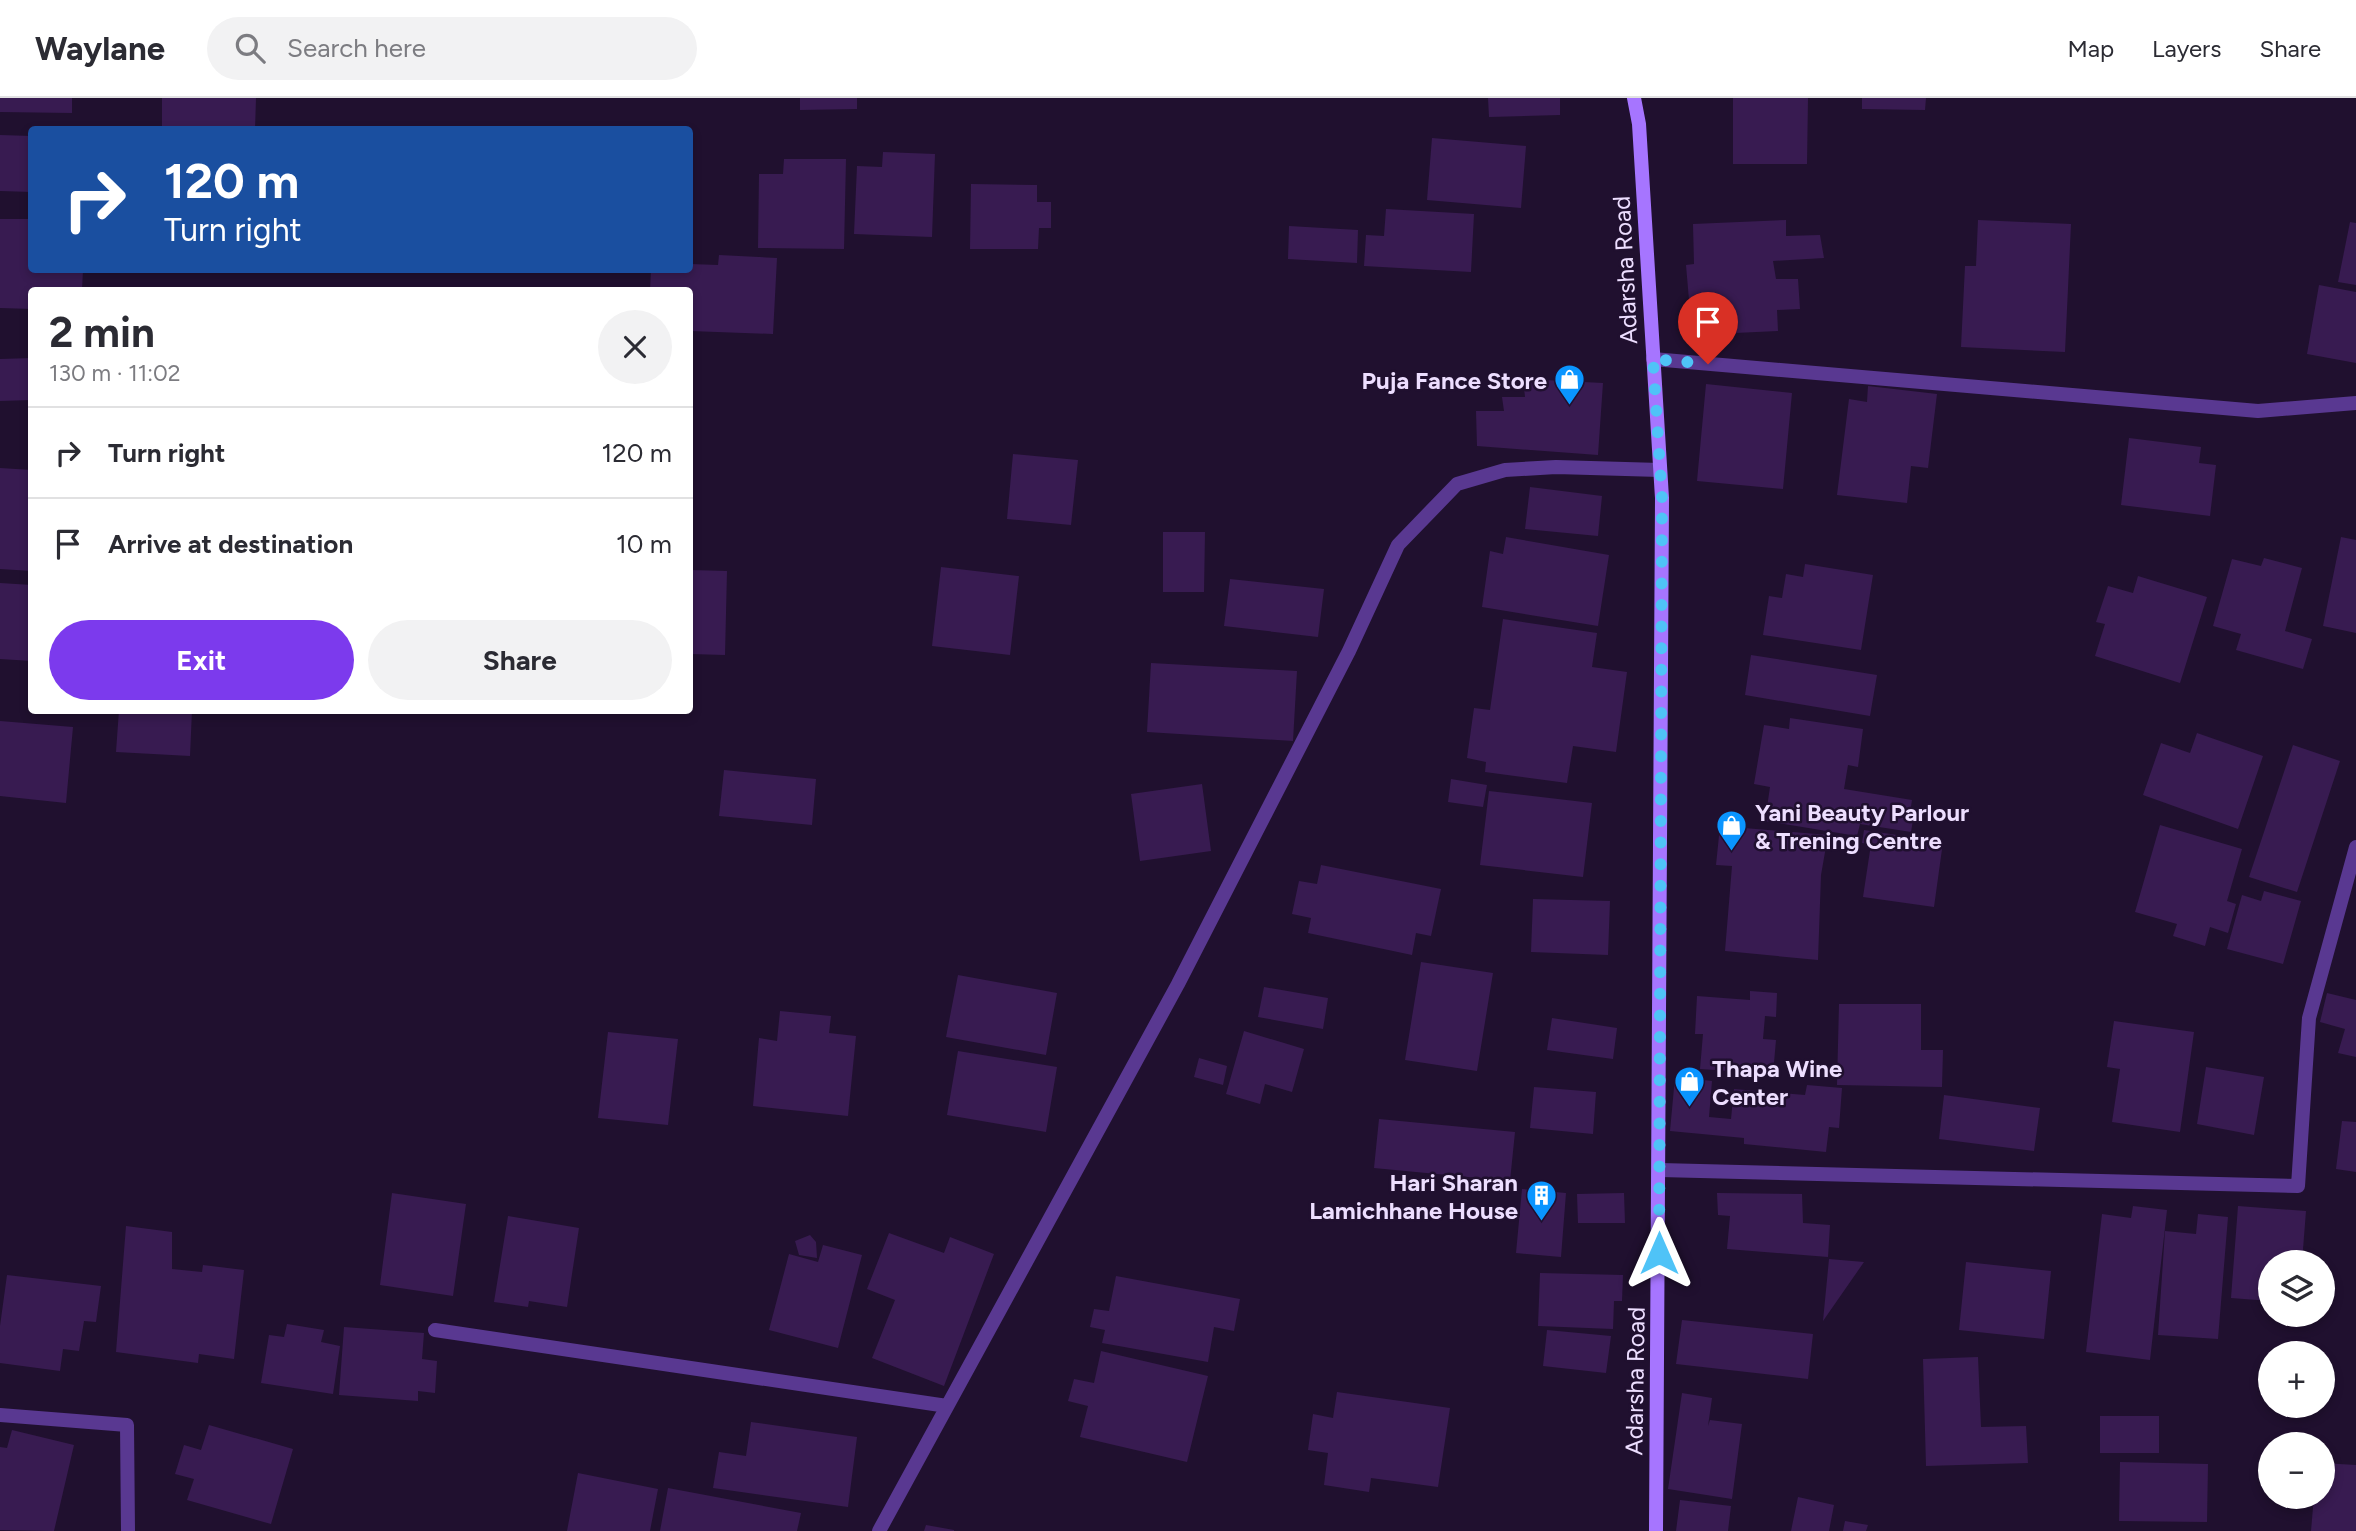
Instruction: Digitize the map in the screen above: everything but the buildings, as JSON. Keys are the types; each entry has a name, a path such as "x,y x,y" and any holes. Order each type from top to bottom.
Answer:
{"main road":[{"name":"Adarsha Road","path":"1634,98 1639,124 1662,512 1656,1531"}],"street":[{"path":"1653,359 2258,411 2356,403"},
{"path":"878,1531 1178,984 1349,650 1398,545 1457,484 1505,470 1556,467 1660,470"},
{"path":"1660,1170 2298,1186 2309,1018 2356,847"},
{"path":"435,1330 947,1406"},
{"path":"0,1415 127,1425 128,1531"}],"place":[{"name":"Puja Fance Store","path":"1570,407"},
{"name":"Yani Beauty Parlour & Trening Centre","path":"1732,853"},
{"name":"Thapa Wine Center","path":"1689,1109"},
{"name":"Hari Sharan Lamichhane House","path":"1541,1223"}],"route":[{"path":"1659,1253 1662,498 1653,359 1708,364"}]}
